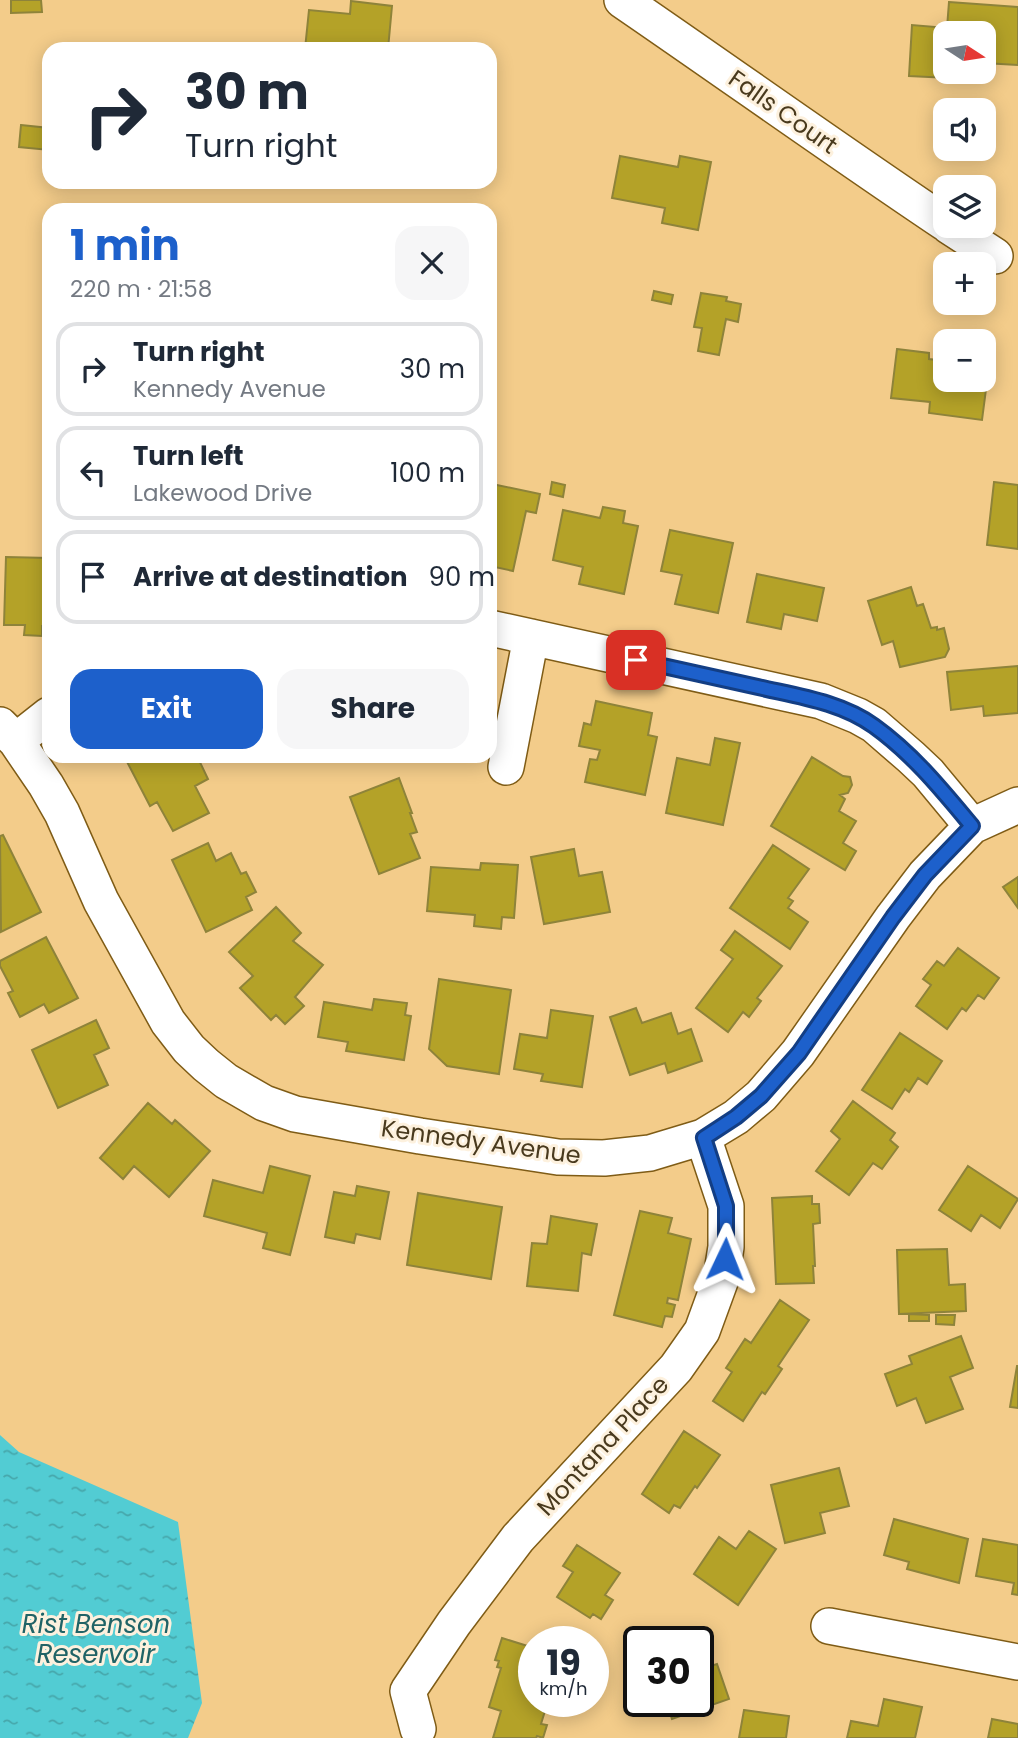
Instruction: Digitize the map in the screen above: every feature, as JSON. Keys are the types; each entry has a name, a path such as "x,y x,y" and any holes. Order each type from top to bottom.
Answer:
{"street":[{"name":"Falls Court","path":"622,0 835,150 933,215"},
{"name":"Falls Court","path":"968,238 989,252"},
{"path":"497,630 821,701 858,716 874,725 919,765 972,826"},
{"path":"506,767 531,637"},
{"path":"8,733 42,718"},
{"name":"Kennedy Avenue","path":"8,733 46,785 62,813 101,901 168,1022 205,1065 226,1081 264,1102 295,1114 558,1157 604,1158 650,1153 704,1138 736,1117 761,1096 791,1062 925,875 972,826 1018,805"},
{"name":"Montana Place","path":"418,1729 408,1691 454,1623 518,1538 676,1368 702,1331 722,1279 726,1247 726,1206 704,1138"},
{"path":"829,1626 1018,1662"}],"water":[{"name":"Rist Benson Reservoir","path":"0,1435 19,1452 178,1522 202,1703 188,1738 0,1738"}],"building":[{"path":"11,0 41,0 42,12 11,13"},
{"path":"351,1 392,6 389,42 306,42 309,10 350,14"},
{"path":"949,2 1018,7 1018,65 996,64 996,21 948,21"},
{"path":"912,25 933,27 933,77 909,76"},
{"path":"21,125 42,127 42,149 19,147"},
{"path":"620,156 678,167 680,156 711,162 698,230 662,223 665,208 612,198"},
{"path":"654,291 673,295 671,304 652,300"},
{"path":"701,293 727,297 726,301 741,304 738,322 726,319 719,355 698,351 702,328 694,327"},
{"path":"897,349 929,353 929,359 933,360 933,392 986,392 982,420 929,413 930,402 891,398"},
{"path":"552,482 565,485 563,497 550,494"},
{"path":"994,482 1018,485 1018,549 987,545"},
{"path":"497,485 540,494 536,513 526,511 513,571 497,568"},
{"path":"603,507 625,511 623,523 638,526 624,594 579,584 583,567 553,560 563,510 600,518"},
{"path":"670,530 733,543 718,613 675,604 682,575 661,571"},
{"path":"6,557 42,558 42,636 24,635 25,625 4,625"},
{"path":"757,574 824,588 817,621 784,614 781,629 747,622"},
{"path":"911,587 917,606 923,604 931,628 944,628 949,649 945,657 900,667 893,641 882,645 868,601"},
{"path":"1018,666 1018,713 984,716 983,706 951,710 947,672"},
{"path":"596,701 652,713 648,735 657,737 645,795 585,782 590,759 597,760 600,750 579,746 584,723 591,725"},
{"path":"715,738 740,743 723,825 666,813 677,758 710,765"},
{"path":"812,757 843,776 850,777 852,785 848,793 840,795 845,799 839,811 856,821 843,843 856,851 845,870 771,826"},
{"path":"128,763 200,763 208,779 195,786 209,813 173,831 157,802 150,806"},
{"path":"399,778 417,832 410,834 420,858 379,874 350,797"},
{"path":"3,835 41,912 1,932 0,836"},
{"path":"208,843 216,861 231,853 241,874 246,872 256,892 246,897 252,910 206,932 172,860"},
{"path":"773,845 809,869 788,898 793,901 788,908 808,922 790,949 730,908"},
{"path":"574,849 579,876 602,872 610,912 544,924 531,857"},
{"path":"481,863 518,865 514,918 502,917 501,929 474,926 475,915 427,911 431,867 480,870"},
{"path":"1018,877 1018,908 1003,887"},
{"path":"276,907 301,933 293,941 323,965 295,997 304,1006 285,1024 276,1015 271,1020 240,988 253,976 229,952"},
{"path":"735,931 782,966 757,998 761,1001 749,1017 743,1012 728,1032 696,1008 733,959 721,950"},
{"path":"46,937 78,998 49,1013 44,1004 20,1017 8,993 13,991 0,961"},
{"path":"958,948 999,978 984,999 978,995 966,1011 962,1008 947,1029 916,1006 931,985 923,979 937,961 944,966"},
{"path":"439,979 511,990 499,1074 447,1066 429,1049"},
{"path":"374,999 407,1003 405,1015 411,1016 404,1060 346,1051 348,1042 318,1037 324,1002 372,1010"},
{"path":"636,1008 642,1023 671,1013 678,1034 691,1029 702,1061 668,1073 665,1063 630,1075 610,1017"},
{"path":"551,1010 593,1016 582,1087 541,1081 543,1074 514,1069 520,1034 547,1038"},
{"path":"96,1020 109,1048 94,1055 108,1085 58,1108 32,1050"},
{"path":"900,1033 942,1061 927,1084 918,1078 909,1092 905,1089 892,1109 862,1090"},
{"path":"853,1101 895,1133 890,1140 898,1147 882,1169 873,1163 849,1195 816,1171 840,1139 831,1131"},
{"path":"148,1103 172,1124 175,1120 210,1151 169,1197 134,1166 123,1179 100,1158"},
{"path":"270,1166 310,1176 290,1255 263,1248 267,1233 204,1216 213,1180 263,1193"},
{"path":"968,1166 1018,1199 1000,1228 981,1215 971,1231 939,1210"},
{"path":"357,1186 389,1192 380,1239 356,1234 354,1243 325,1237 334,1192 355,1196"},
{"path":"418,1193 502,1207 491,1279 407,1265"},
{"path":"812,1196 812,1204 819,1204 820,1223 813,1224 814,1283 776,1284 772,1198"},
{"path":"640,1211 672,1218 668,1233 691,1239 678,1300 668,1298 667,1303 675,1305 672,1317 665,1316 662,1327 614,1315"},
{"path":"551,1216 597,1224 591,1255 582,1253 578,1291 527,1286 532,1243 547,1244"},
{"path":"947,1249 949,1285 965,1284 966,1311 899,1314 897,1250"},
{"path":"780,1300 809,1320 778,1366 782,1369 765,1394 762,1392 743,1421 713,1401 732,1372 726,1368 745,1339 751,1343"},
{"path":"909,1314 929,1315 929,1321 909,1321"},
{"path":"936,1315 955,1315 954,1325 936,1324"},
{"path":"961,1336 973,1368 950,1377 963,1409 926,1423 916,1398 897,1406 885,1374 912,1364 909,1356"},
{"path":"1018,1366 1018,1408 1010,1407"},
{"path":"684,1431 720,1455 680,1508 674,1505 669,1513 642,1494"},
{"path":"839,1468 849,1506 820,1513 825,1533 785,1543 771,1485"},
{"path":"894,1519 968,1539 959,1583 907,1569 909,1562 884,1555"},
{"path":"749,1531 776,1549 738,1605 694,1574 719,1537 736,1549"},
{"path":"983,1539 1018,1545 1018,1595 1012,1594 1014,1583 976,1576"},
{"path":"577,1545 620,1573 605,1595 613,1600 601,1619 593,1614 590,1618 557,1597 573,1572 563,1566"},
{"path":"502,1638 518,1643 518,1717 543,1717 541,1724 547,1725 543,1738 493,1738 501,1711 489,1707 501,1668 497,1667 499,1661 495,1660"},
{"path":"717,1664 729,1699 714,1704 714,1665"},
{"path":"884,1699 922,1707 915,1738 847,1738 851,1721 878,1726"},
{"path":"744,1710 789,1716 786,1738 739,1738"},
{"path":"992,1719 1018,1724 1018,1738 988,1738"}],"route":[{"path":"636,660 821,701 858,716 874,725 928,773 972,826 925,875 799,1053 761,1096 704,1138 726,1206 725,1259"}]}
